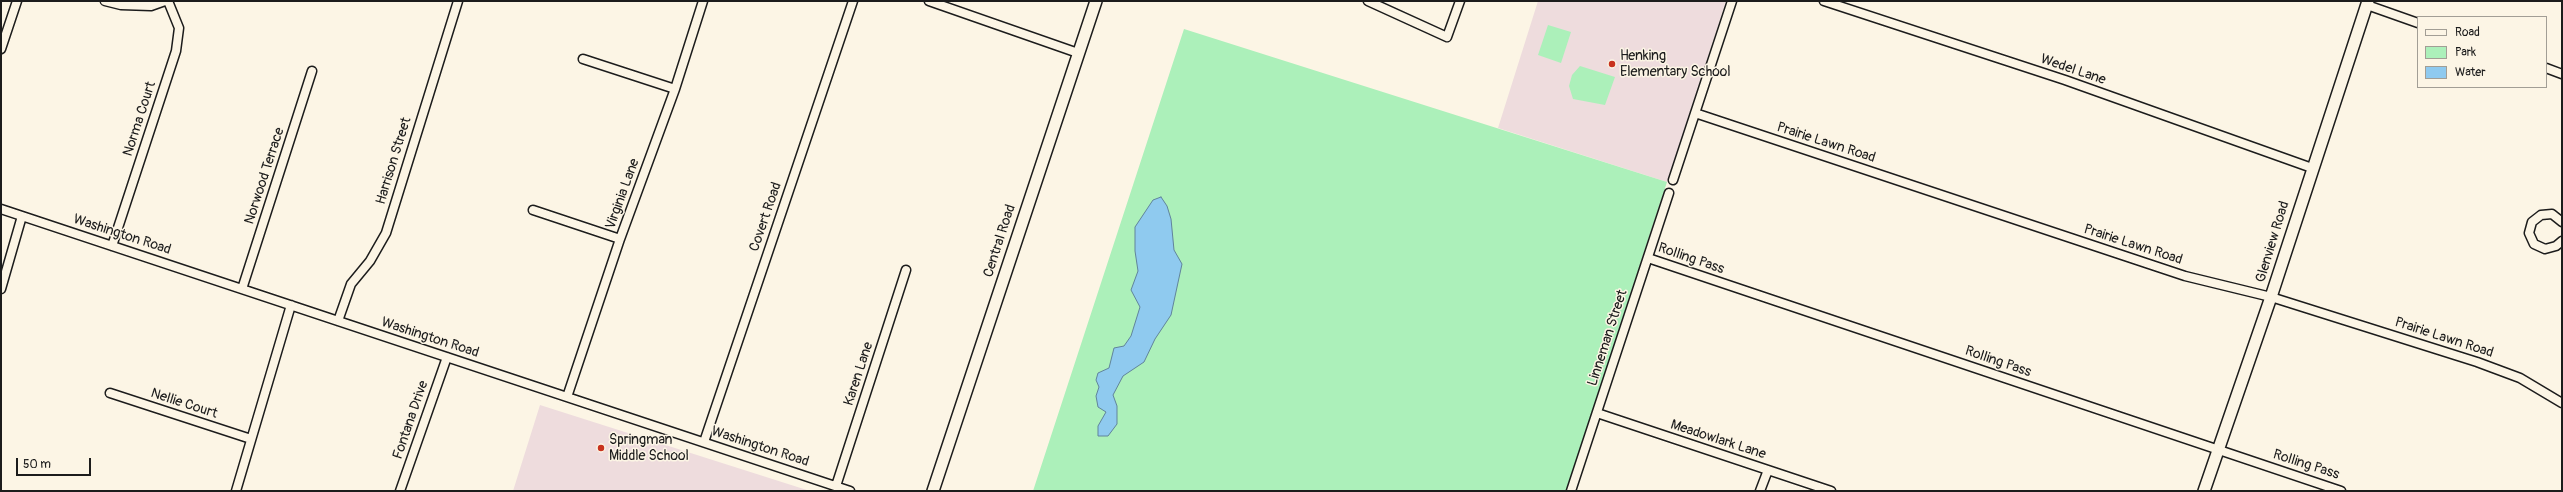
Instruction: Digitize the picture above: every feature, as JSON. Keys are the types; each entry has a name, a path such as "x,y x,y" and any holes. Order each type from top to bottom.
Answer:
{"main road":[{"name":"Central Road","path":"933,491 1096,1"},
{"name":"Glenview Road","path":"2204,491 2271,297 2312,168 2368,3"}],"street":[{"path":"1,49 17,1"},
{"path":"105,1 121,5 151,6 166,1"},
{"name":"Norma Court","path":"112,246 176,51 179,28 166,1"},
{"name":"Harrison Street","path":"338,321 351,284 370,261 386,233 458,1"},
{"name":"Virginia Lane","path":"567,397 620,239 675,89 703,1"},
{"name":"Covert Road","path":"704,442 853,1"},
{"path":"929,1 1078,53"},
{"path":"1368,1 1447,37 1460,1"},
{"path":"1673,180 1732,1"},
{"name":"Wedel Lane","path":"1824,1 2065,80 2312,168"},
{"path":"2368,3 2417,23"},
{"path":"583,59 675,89"},
{"path":"2547,68 2562,74"},
{"name":"Norwood Terrace","path":"242,289 312,71"},
{"name":"Prairie Lawn Road","path":"1695,113 2185,276 2271,297 2351,321 2520,378 2562,403"},
{"name":"Linneman Street","path":"1571,491 1669,193"},
{"name":"Washington Road","path":"1,209 850,491"},
{"path":"533,210 620,239"},
{"path":"2562,222 2552,214 2541,215 2532,222 2530,233 2534,244 2545,249 2556,246 2562,240"},
{"path":"1,289 22,216"},
{"name":"Rolling Pass","path":"1648,258 2341,491"},
{"name":"Karen Lane","path":"836,486 906,270"},
{"path":"236,491 291,305"},
{"name":"Fontana Drive","path":"400,491 447,357"},
{"name":"Nellie Court","path":"110,393 251,439"},
{"name":"Meadowlark Lane","path":"1597,414 1831,491"},
{"path":"1760,491 1768,470"}],"shaded area":[{"name":"Henking Elementary School","path":"1538,1 1726,1 1667,182 1498,128"},
{"name":"Springman Middle School","path":"540,405 810,491 513,491"}],"green space":[{"path":"1548,25 1571,32 1561,63 1538,55"},
{"path":"1184,29 1667,182 1566,491 1033,491"},
{"path":"1580,66 1615,77 1605,105 1573,99 1569,86 1572,75"}],"water":[{"path":"1161,197 1167,206 1171,219 1174,250 1182,264 1171,315 1155,339 1144,362 1123,376 1113,395 1117,406 1117,424 1108,436 1098,436 1098,426 1106,412 1098,407 1096,396 1099,387 1096,380 1098,373 1109,368 1114,348 1124,346 1131,336 1140,307 1131,290 1138,271 1135,251 1135,227 1153,200"}],"place":[{"name":"Henking Elementary School","path":"1612,64"},
{"name":"Springman Middle School","path":"601,448"}]}
